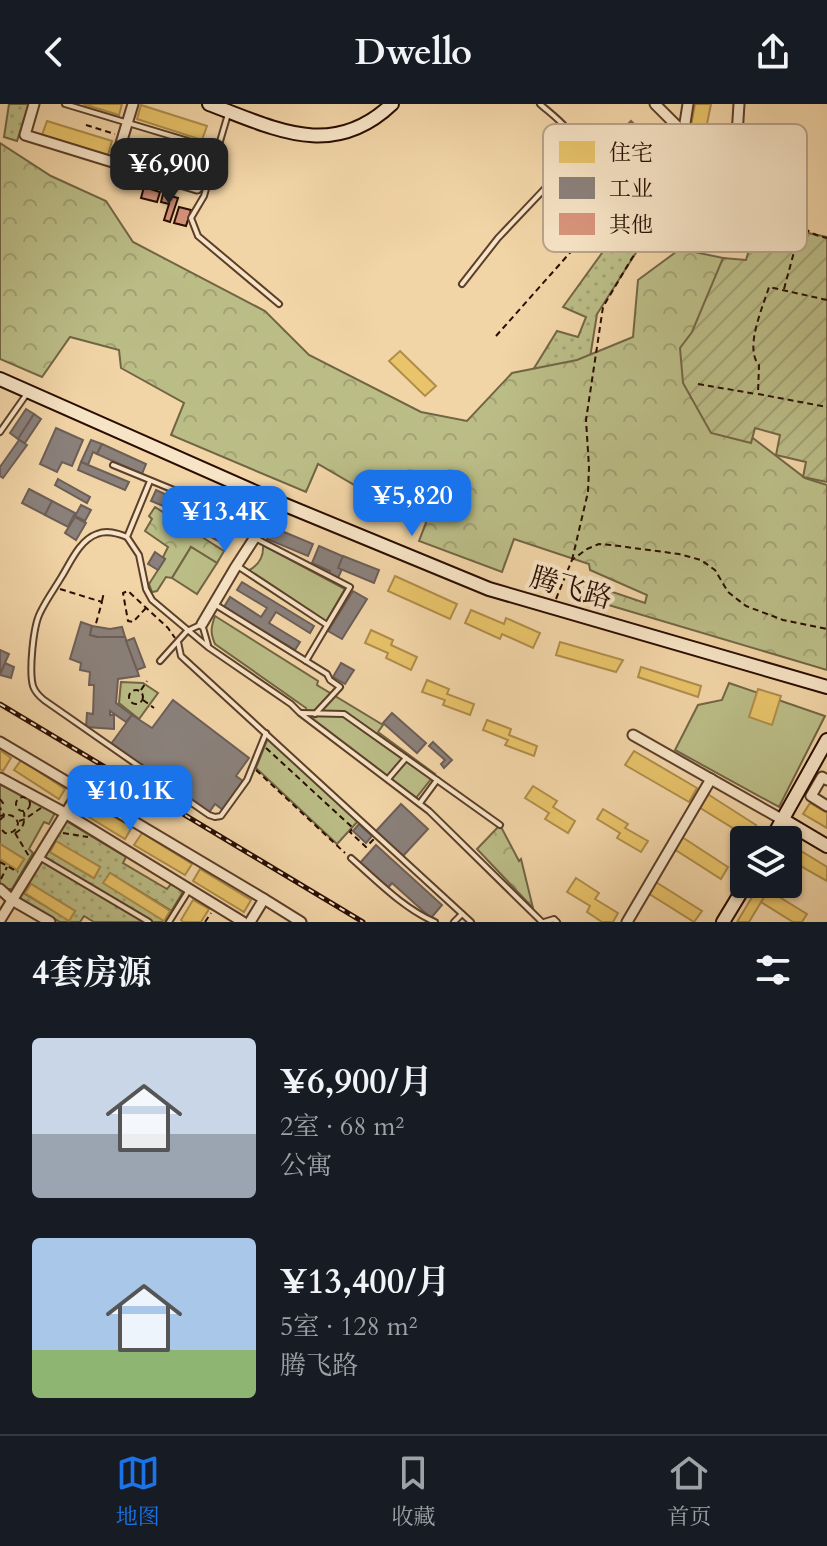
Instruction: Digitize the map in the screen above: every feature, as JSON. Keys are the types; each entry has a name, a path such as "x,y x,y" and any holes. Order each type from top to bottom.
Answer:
{"street":[{"path":"34,104 25,135 197,188"},
{"path":"115,163 133,104"},
{"path":"209,104 290,134 319,137 352,131 376,119 392,104"},
{"path":"655,104 675,124"},
{"path":"684,124 688,104"},
{"path":"737,124 739,104"},
{"name":"腾飞路","path":"0,379 278,502 489,589 827,687"},
{"path":"202,624 278,502"},
{"path":"633,735 827,846"},
{"path":"779,826 827,740"},
{"path":"0,742 301,922"},
{"path":"827,780 822,777 811,796 827,806"},
{"path":"0,778 65,813 243,922"},
{"path":"627,922 711,779"},
{"path":"0,920 80,790"},
{"path":"0,889 12,900 50,922"},
{"path":"723,922 738,898"},
{"path":"250,922 264,899"}],"lane":[{"path":"65,104 208,147"},
{"path":"540,104 563,124"},
{"path":"229,111 204,196 191,218 198,236 279,304"},
{"path":"462,284 498,238 543,190"},
{"path":"0,432 28,392"},
{"path":"113,465 191,497 255,538 350,587 306,661"},
{"path":"127,537 150,481"},
{"path":"266,733 247,780 221,816 215,817 44,700 33,689 34,628 75,554 88,539 107,532 127,537 139,555 146,589 152,600 208,647 291,704 420,803 543,922 554,919 557,922"},
{"path":"237,566 327,625"},
{"path":"214,604 327,674 340,687 315,714"},
{"path":"160,661 187,631 202,624 208,647"},
{"path":"178,642 181,656 471,922"},
{"path":"300,713 344,714 500,825"},
{"path":"388,779 406,758"},
{"path":"420,803 437,780"},
{"path":"351,858 389,892 435,922"},
{"path":"36,860 149,922"},
{"path":"169,922 190,888"},
{"path":"454,922 462,914"}],"path":[{"path":"86,125 204,162"},
{"path":"807,231 827,238"},
{"path":"496,336 571,252"},
{"path":"552,607 572,560 588,492 586,420 603,307 636,252"},
{"path":"784,290 794,252"},
{"path":"758,394 759,365 753,358 753,343 769,287 827,300"},
{"path":"698,384 827,407"},
{"path":"572,560 599,544 690,557 701,560 715,570 728,592 746,606 783,620 827,629"},
{"path":"55,587 102,602"},
{"path":"146,608 133,622 128,621 123,593 128,591 168,628 178,642"},
{"path":"95,627 104,592"},
{"path":"140,691 147,681"},
{"path":"140,691 132,691 129,699 136,704 142,699"},
{"path":"140,691 142,699 154,708"},
{"path":"261,744 353,828 350,832 366,847 378,836"},
{"path":"252,767 351,858"},
{"path":"0,799 3,803 1,817 13,815 18,822 14,832"},
{"path":"18,822 48,804"},
{"path":"0,828 5,833 23,827 24,810"},
{"path":"54,831 108,839"},
{"path":"14,832 36,860"},
{"path":"0,862 26,877"},
{"path":"0,880 7,866"},
{"path":"205,922 215,905"}],"green space":[{"path":"9,104 29,104 17,141 4,137"},
{"path":"0,143 51,176 106,201 133,242 265,311 309,355 421,412 467,421 512,373 577,360 633,337 638,280 676,252 694,252 728,259 708,330 681,347 691,398 741,429 805,478 827,485 827,670 575,595 580,581 645,603 647,595 590,570 589,564 514,539 502,572 419,541 430,512 363,490 318,464 306,492 171,435 184,403 121,368 119,350 70,337 42,377 0,359"},
{"path":"807,233 827,237 827,482 803,477 806,462 776,455 780,435 755,428 751,443 711,433 683,383 680,348 692,332 723,258 746,260 748,252 807,252"},
{"path":"603,252 636,252 597,314 589,364 528,378 557,331 578,337 586,317 563,307"},
{"path":"155,507 224,551 217,563 191,547 172,578 166,577 157,591 152,592 149,584 165,559 163,557 168,547 145,531"},
{"path":"263,545 345,589 326,622 248,571 260,560"},
{"path":"191,547 217,563 197,594 172,578"},
{"path":"215,616 383,725 378,732 435,774 416,798 308,717 306,708 215,644 212,630"},
{"path":"121,682 143,683 158,693 139,719 119,703"},
{"path":"729,683 825,716 779,807 675,750 698,705 722,700"},
{"path":"268,738 358,821 337,844 256,768"},
{"path":"0,782 55,813 49,824 44,822 29,849 33,853 12,889 0,884 0,859 17,870 24,859 0,844"},
{"path":"66,821 126,857 123,863 167,889 171,884 184,890 165,922 94,922 84,916 80,922 60,922 20,898","holes":["56,842 100,867 94,878 50,852","110,873 170,911 104,883","31,884 75,911 69,920 25,894"]},
{"path":"500,825 519,861 521,859 533,908 477,849"}],"building: 住宅":[{"path":"83,104 122,104 119,115"},
{"path":"695,104 711,104 707,124 691,124"},
{"path":"141,105 207,126 202,140 137,119"},
{"path":"47,121 112,141 108,155 42,135"},
{"path":"133,144 199,165 194,179 129,158"},
{"path":"400,351 436,386 425,396 389,361"},
{"path":"395,576 457,604 450,619 388,591"},
{"path":"471,610 504,624 506,618 540,633 533,648 502,634 500,639 465,623"},
{"path":"371,630 393,640 391,645 417,657 411,670 386,658 388,653 365,643"},
{"path":"560,642 623,660 616,672 556,655"},
{"path":"641,667 701,686 698,697 638,677"},
{"path":"427,680 449,689 447,694 474,704 470,715 443,705 445,700 422,692"},
{"path":"758,689 781,696 772,725 749,717"},
{"path":"487,720 511,729 509,735 537,746 534,756 505,745 508,740 483,730"},
{"path":"0,750 11,758 3,771 0,769"},
{"path":"634,751 697,788 689,802 625,765"},
{"path":"21,760 65,789 59,799 14,770"},
{"path":"533,786 557,801 553,807 575,821 568,833 545,819 549,813 525,798"},
{"path":"706,793 756,825 730,826 697,806"},
{"path":"81,797 132,827 125,839 74,808"},
{"path":"810,803 827,813 827,828 803,814"},
{"path":"603,809 628,824 625,828 648,841 641,852 617,838 620,833 597,819"},
{"path":"142,833 192,864 185,875 134,845"},
{"path":"682,837 728,867 721,879 674,849"},
{"path":"56,841 100,867 94,878 50,852"},
{"path":"0,844 24,859 17,870 0,859"},
{"path":"802,852 827,867 827,881 802,867"},
{"path":"200,869 251,900 244,912 193,881"},
{"path":"110,873 170,911 164,921 103,883"},
{"path":"576,878 599,893 595,899 618,913 613,922 602,922 587,912 590,906 567,892"},
{"path":"651,879 702,911 694,922 643,890"},
{"path":"31,884 75,911 69,921 25,893"},
{"path":"752,898 764,898 749,922 737,922"},
{"path":"754,898 781,898 807,914 802,922 793,922"},
{"path":"193,900 209,909 201,922 183,922 181,920"}],"building: 工业":[{"path":"26,409 34,414 18,439 10,433"},
{"path":"34,414 41,419 25,443 18,439"},
{"path":"56,428 83,440 72,466 62,462 57,472 40,464"},
{"path":"19,440 27,445 3,478 0,467"},
{"path":"91,440 102,444 97,454 93,452 88,465 81,462"},
{"path":"102,444 146,464 142,474 97,454"},
{"path":"81,462 129,482 125,490 78,470"},
{"path":"58,479 90,497 87,503 55,485"},
{"path":"29,489 52,501 45,515 22,503"},
{"path":"156,490 173,498 168,508 151,501"},
{"path":"52,501 75,513 68,527 45,515"},
{"path":"187,502 229,525 220,542 178,519"},
{"path":"81,505 91,510 85,521 75,516"},
{"path":"75,517 86,523 76,540 65,533"},
{"path":"272,527 313,544 308,556 267,539"},
{"path":"319,546 347,558 338,578 312,563"},
{"path":"155,552 165,559 158,570 148,564"},
{"path":"343,556 379,570 374,583 338,568"},
{"path":"242,582 314,626 310,633 276,612 269,623 300,642 295,650 224,607 230,597 261,617 267,608 237,590"},
{"path":"353,591 367,599 342,639 328,631"},
{"path":"81,622 92,626 90,635 125,637 139,676 118,679 116,703 132,715 126,722 110,711 110,715 114,715 114,729 86,727 87,713 93,714 94,685 89,685 90,672 80,670 81,663 70,659"},
{"path":"92,626 122,627 125,637 90,635"},
{"path":"134,638 145,667 137,670 126,641"},
{"path":"0,650 9,654 0,674"},
{"path":"5,663 14,667 11,678 0,675"},
{"path":"341,663 354,670 345,684 333,677"},
{"path":"173,700 249,758 236,776 243,781 223,810 215,804 208,814 111,744 132,715 152,728"},
{"path":"392,713 426,743 417,753 383,723"},
{"path":"433,742 452,760 444,768 441,764 445,760 429,746"},
{"path":"401,804 428,829 403,856 376,831"},
{"path":"359,824 372,836 366,843 353,831"},
{"path":"376,845 442,905 431,918 392,883 387,889 359,864"}],"building: 其他":[{"path":"144,187 160,192 157,202 141,198"},
{"path":"163,194 178,198 170,222 164,220 169,204 161,202"},
{"path":"179,207 191,210 186,226 174,223"}],"railway":[{"path":"0,704 363,922"}]}
